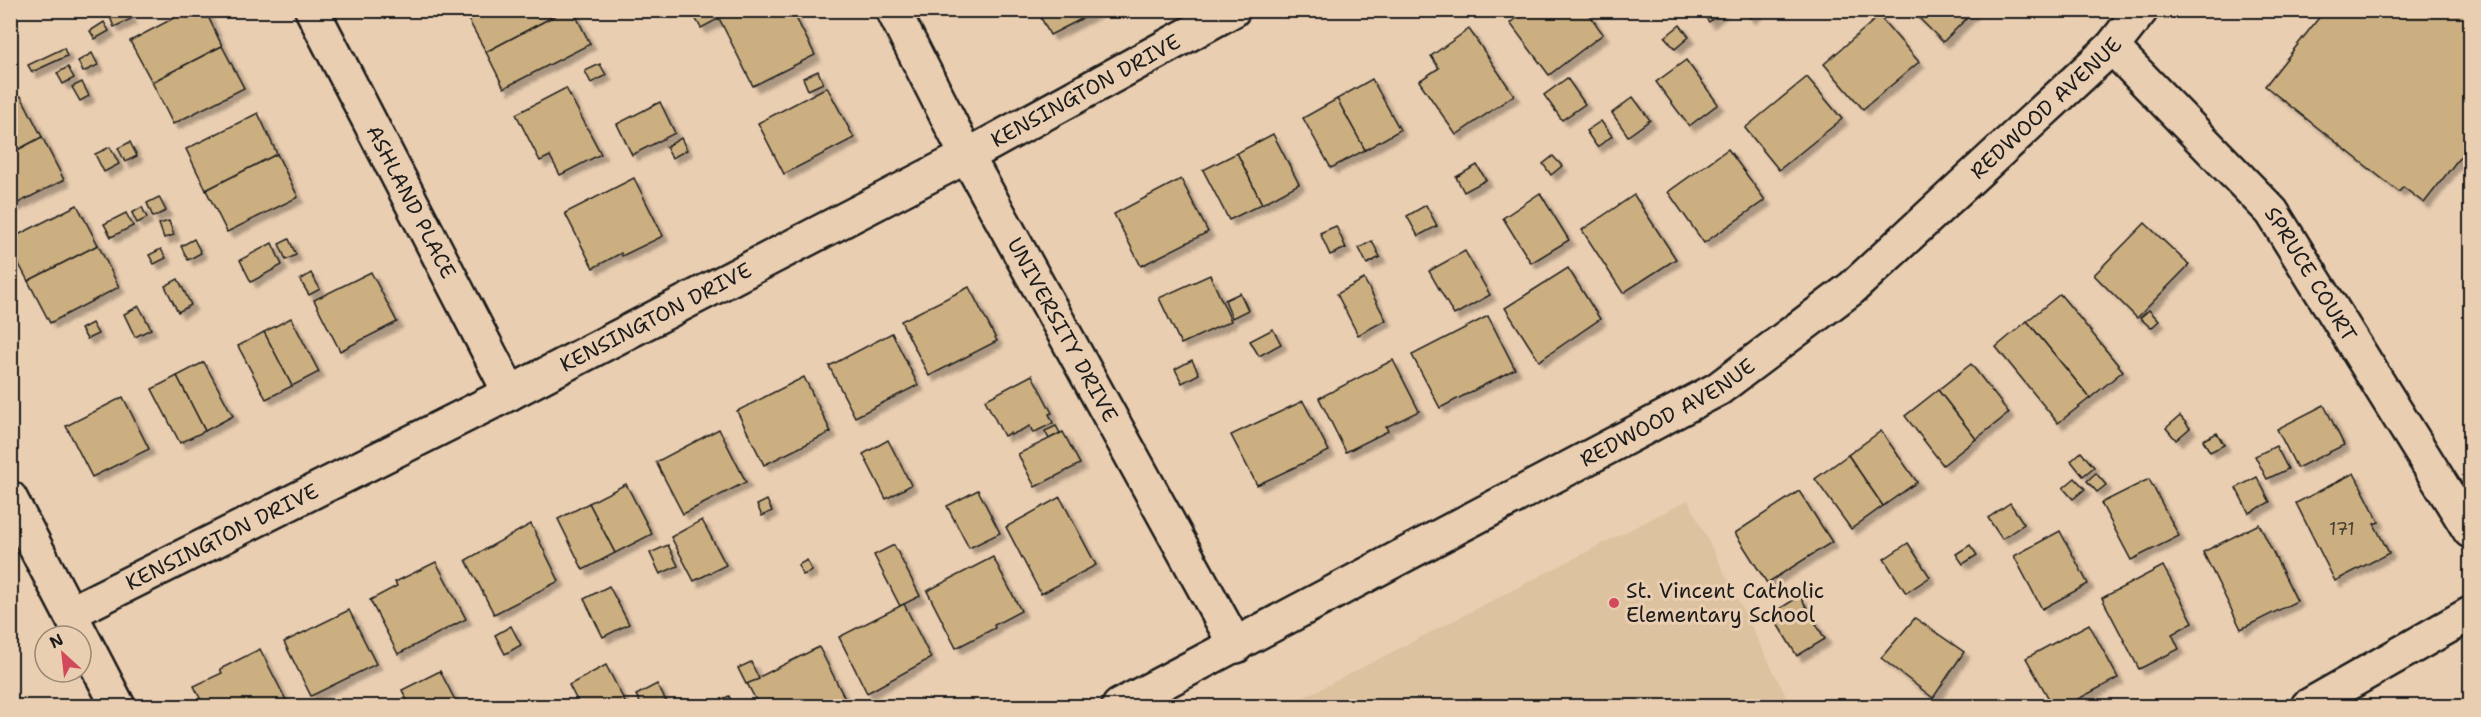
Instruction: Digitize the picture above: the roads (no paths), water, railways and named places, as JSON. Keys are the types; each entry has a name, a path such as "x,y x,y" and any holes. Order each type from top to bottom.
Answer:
{"street":[{"name":"ASHLAND PLACE","path":"312,10 510,393"},
{"name":"UNIVERSITY DRIVE","path":"893,10 968,156 1236,646"},
{"name":"KENSINGTON DRIVE","path":"70,613 510,393 968,156 1233,10"},
{"name":"REDWOOD AVENUE","path":"1119,706 1718,389 1852,288 2112,47 2141,10"},
{"name":"SPRUCE COURT","path":"2112,47 2272,212 2470,531"},
{"path":"10,498 118,706"},
{"path":"2308,706 2470,614"}],"place":[{"name":"St. Vincent Catholic Elementary School","path":"1614,603"}]}
